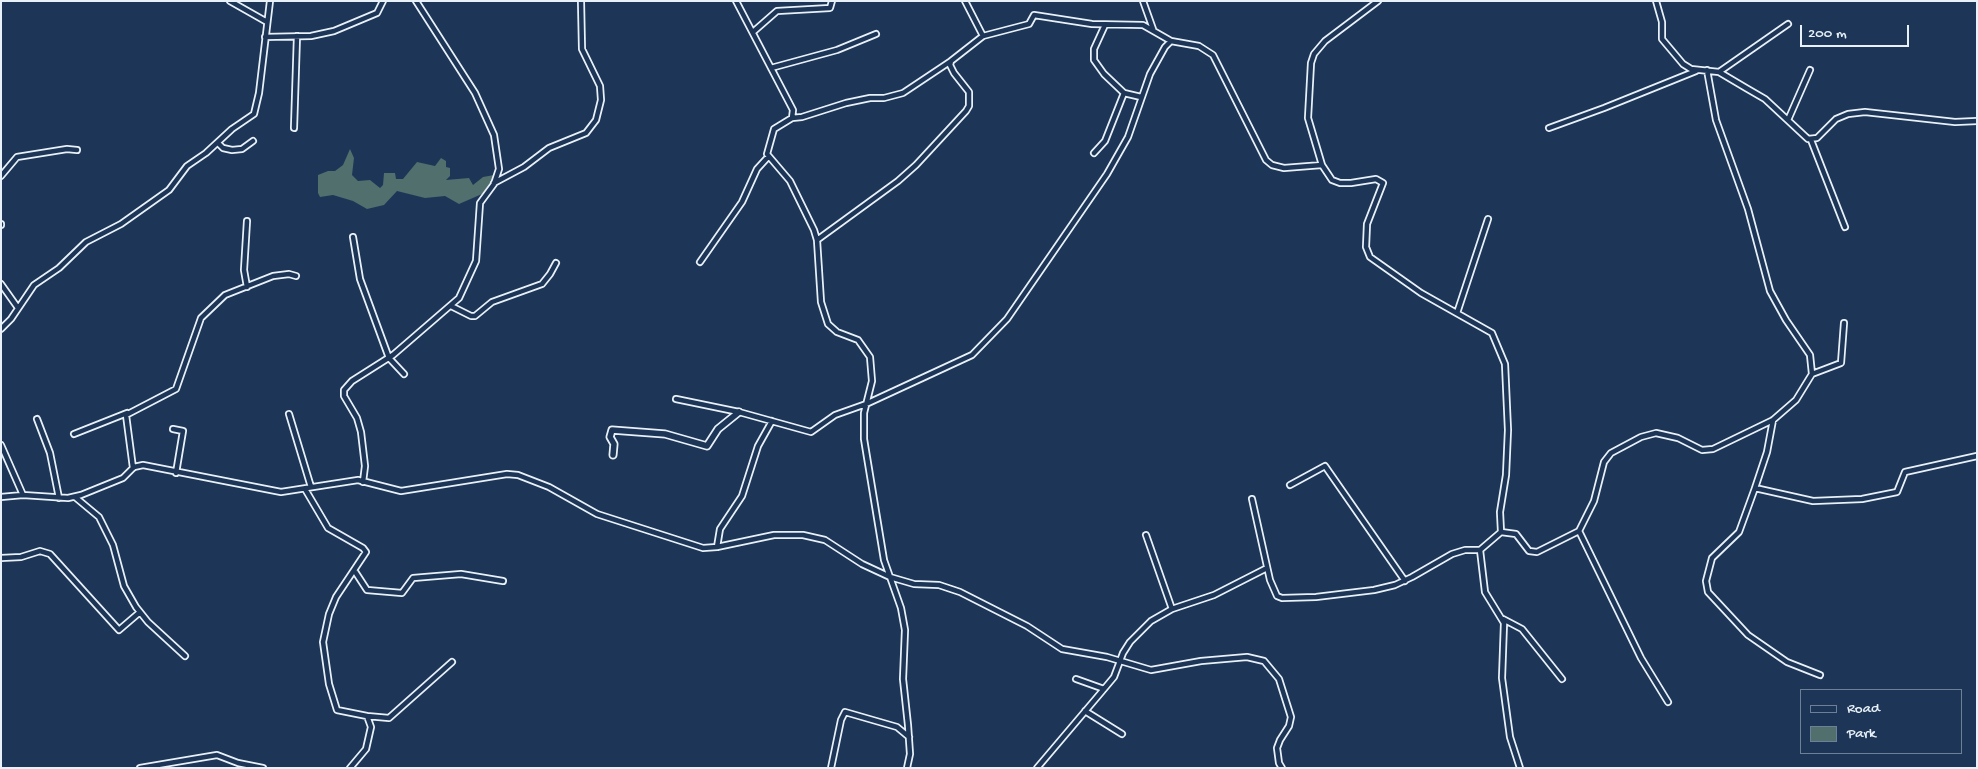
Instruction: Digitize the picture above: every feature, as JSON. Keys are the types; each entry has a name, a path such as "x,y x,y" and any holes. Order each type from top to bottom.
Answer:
{"street":[{"path":"230,1 267,22"},
{"path":"1,329 34,285 58,268 86,242 121,224 169,190 187,166 218,143 232,129 254,114 259,93 270,1"},
{"path":"265,36 298,36 334,31 378,13 383,1"},
{"path":"363,482 366,466 361,432 357,418 344,392 352,381 390,358 459,298 476,261 480,203 494,184 499,164 494,135 475,93 416,1"},
{"path":"494,184 524,167 549,148 586,133 596,120 601,100 600,86 582,49 581,1"},
{"path":"736,1 790,105 792,118"},
{"path":"753,32 776,11 830,8 832,1"},
{"path":"965,1 983,36"},
{"path":"1142,1 1153,29"},
{"path":"1378,1 1318,48 1311,63 1308,118 1322,165 1332,180 1340,184 1376,179 1383,183 1382,190 1367,224 1367,252 1384,268 1492,333 1505,364 1508,430 1506,475 1500,512 1502,532"},
{"path":"1656,1 1662,22 1664,43 1687,67 1700,70"},
{"path":"700,262 742,202 757,170 768,157 774,129 792,118 802,117 846,103 870,98 884,98 903,93 951,61 983,36 1029,24 1034,15 1105,25 1143,25 1171,41 1199,46 1213,56 1266,160 1272,166 1284,168 1322,165"},
{"path":"1719,72 1788,24"},
{"path":"1105,25 1097,39 1093,58 1104,74 1124,93 1142,98"},
{"path":"771,68 837,50 876,34"},
{"path":"294,128 298,36"},
{"path":"676,399 739,412 811,432 835,415 866,404 972,355 1007,319 1119,156 1156,63 1171,41"},
{"path":"817,240 898,181 916,165 966,111 969,106 969,92 954,73 950,65 951,61"},
{"path":"1549,128 1604,108 1686,73 1700,70 1719,72 1765,99 1811,140 1845,227"},
{"path":"1252,499 1274,593 1282,598 1344,595 1388,587 1405,581 1452,554 1465,550 1480,550 1502,532 1516,534 1529,550 1537,552 1579,530 1594,501 1604,462 1611,454 1641,437 1656,432 1678,438 1702,450 1713,449 1773,420 1796,400 1812,374 1810,355 1786,320 1770,291 1748,209 1716,120 1707,70"},
{"path":"1788,120 1810,70"},
{"path":"1094,153 1105,141 1124,93"},
{"path":"1811,140 1817,138 1836,119 1848,114 1865,112 1955,122 1977,121"},
{"path":"218,143 223,148 232,150 242,149 253,141"},
{"path":"1,176 17,157 67,148 77,150"},
{"path":"768,157 790,181 817,240 821,302 828,324 837,332 858,340 870,357 872,380 864,413 864,439 884,560 901,608 905,630 902,679 909,737 907,768"},
{"path":"1457,313 1488,219"},
{"path":"247,221 244,270 247,287"},
{"path":"353,237 360,279 390,358 404,374"},
{"path":"451,306 471,316 476,316 492,302 542,284 556,263"},
{"path":"74,434 127,413 176,389 201,318 225,295 273,276 289,274 296,276"},
{"path":"1,284 18,308"},
{"path":"1812,374 1841,363 1844,324"},
{"path":"612,455 614,444 610,437 612,430 666,434 707,446 718,429 739,412"},
{"path":"127,413 133,468"},
{"path":"289,414 311,487"},
{"path":"37,419 50,453 59,498"},
{"path":"1773,420 1766,452 1739,532 1712,558 1706,581 1708,592 1748,635 1787,662 1820,675"},
{"path":"717,547 720,529 742,496 758,446 772,421"},
{"path":"173,429 183,431 176,473"},
{"path":"1,445 23,495"},
{"path":"1755,488 1813,501 1862,498 1897,492 1905,472 1977,456"},
{"path":"1,497 23,495 59,498 75,496 123,478 133,468 153,466 176,473 282,492 358,480 401,491 453,484 499,474 518,476 549,487 597,514 703,548 717,547 774,535 802,535 825,540 862,564 890,577 914,584 939,585 960,592 1026,626 1062,649 1107,657 1151,670 1201,661 1247,657 1264,661 1280,679 1291,717 1289,726 1277,748 1279,763 1282,768"},
{"path":"1290,485 1324,466 1405,581"},
{"path":"304,489 328,528 365,550 365,555 339,592 329,614 323,642 337,710 366,716 389,718 452,662"},
{"path":"75,496 99,517 112,545 124,586 140,612 162,636 185,656"},
{"path":"1579,530 1641,658 1668,702"},
{"path":"1146,535 1172,609"},
{"path":"1480,550 1485,592 1503,619 1522,629 1562,679"},
{"path":"1,558 21,557 40,551 50,554 119,630 140,612"},
{"path":"1036,768 1104,689 1114,676 1130,642 1152,621 1172,609 1214,595 1267,568"},
{"path":"354,570 367,590 402,593 413,578 461,574 503,580"},
{"path":"1503,619 1502,678 1510,737 1520,768"},
{"path":"1076,679 1104,689"},
{"path":"831,768 841,720 845,712 892,725 903,730 909,737"},
{"path":"1085,712 1122,734"},
{"path":"350,768 366,749 371,727 366,716"},
{"path":"140,768 217,755 238,763 262,768"}],"green space":[{"path":"350,149 354,158 352,175 358,181 370,180 380,188 383,185 384,173 395,173 396,179 403,179 417,162 435,166 441,158 446,161 446,167 450,168 450,176 446,180 469,178 473,185 483,177 494,175 493,181 482,194 459,204 445,196 425,198 397,191 384,205 367,209 353,201 333,195 320,197 318,193 318,175 328,171 335,171 343,165"}]}
